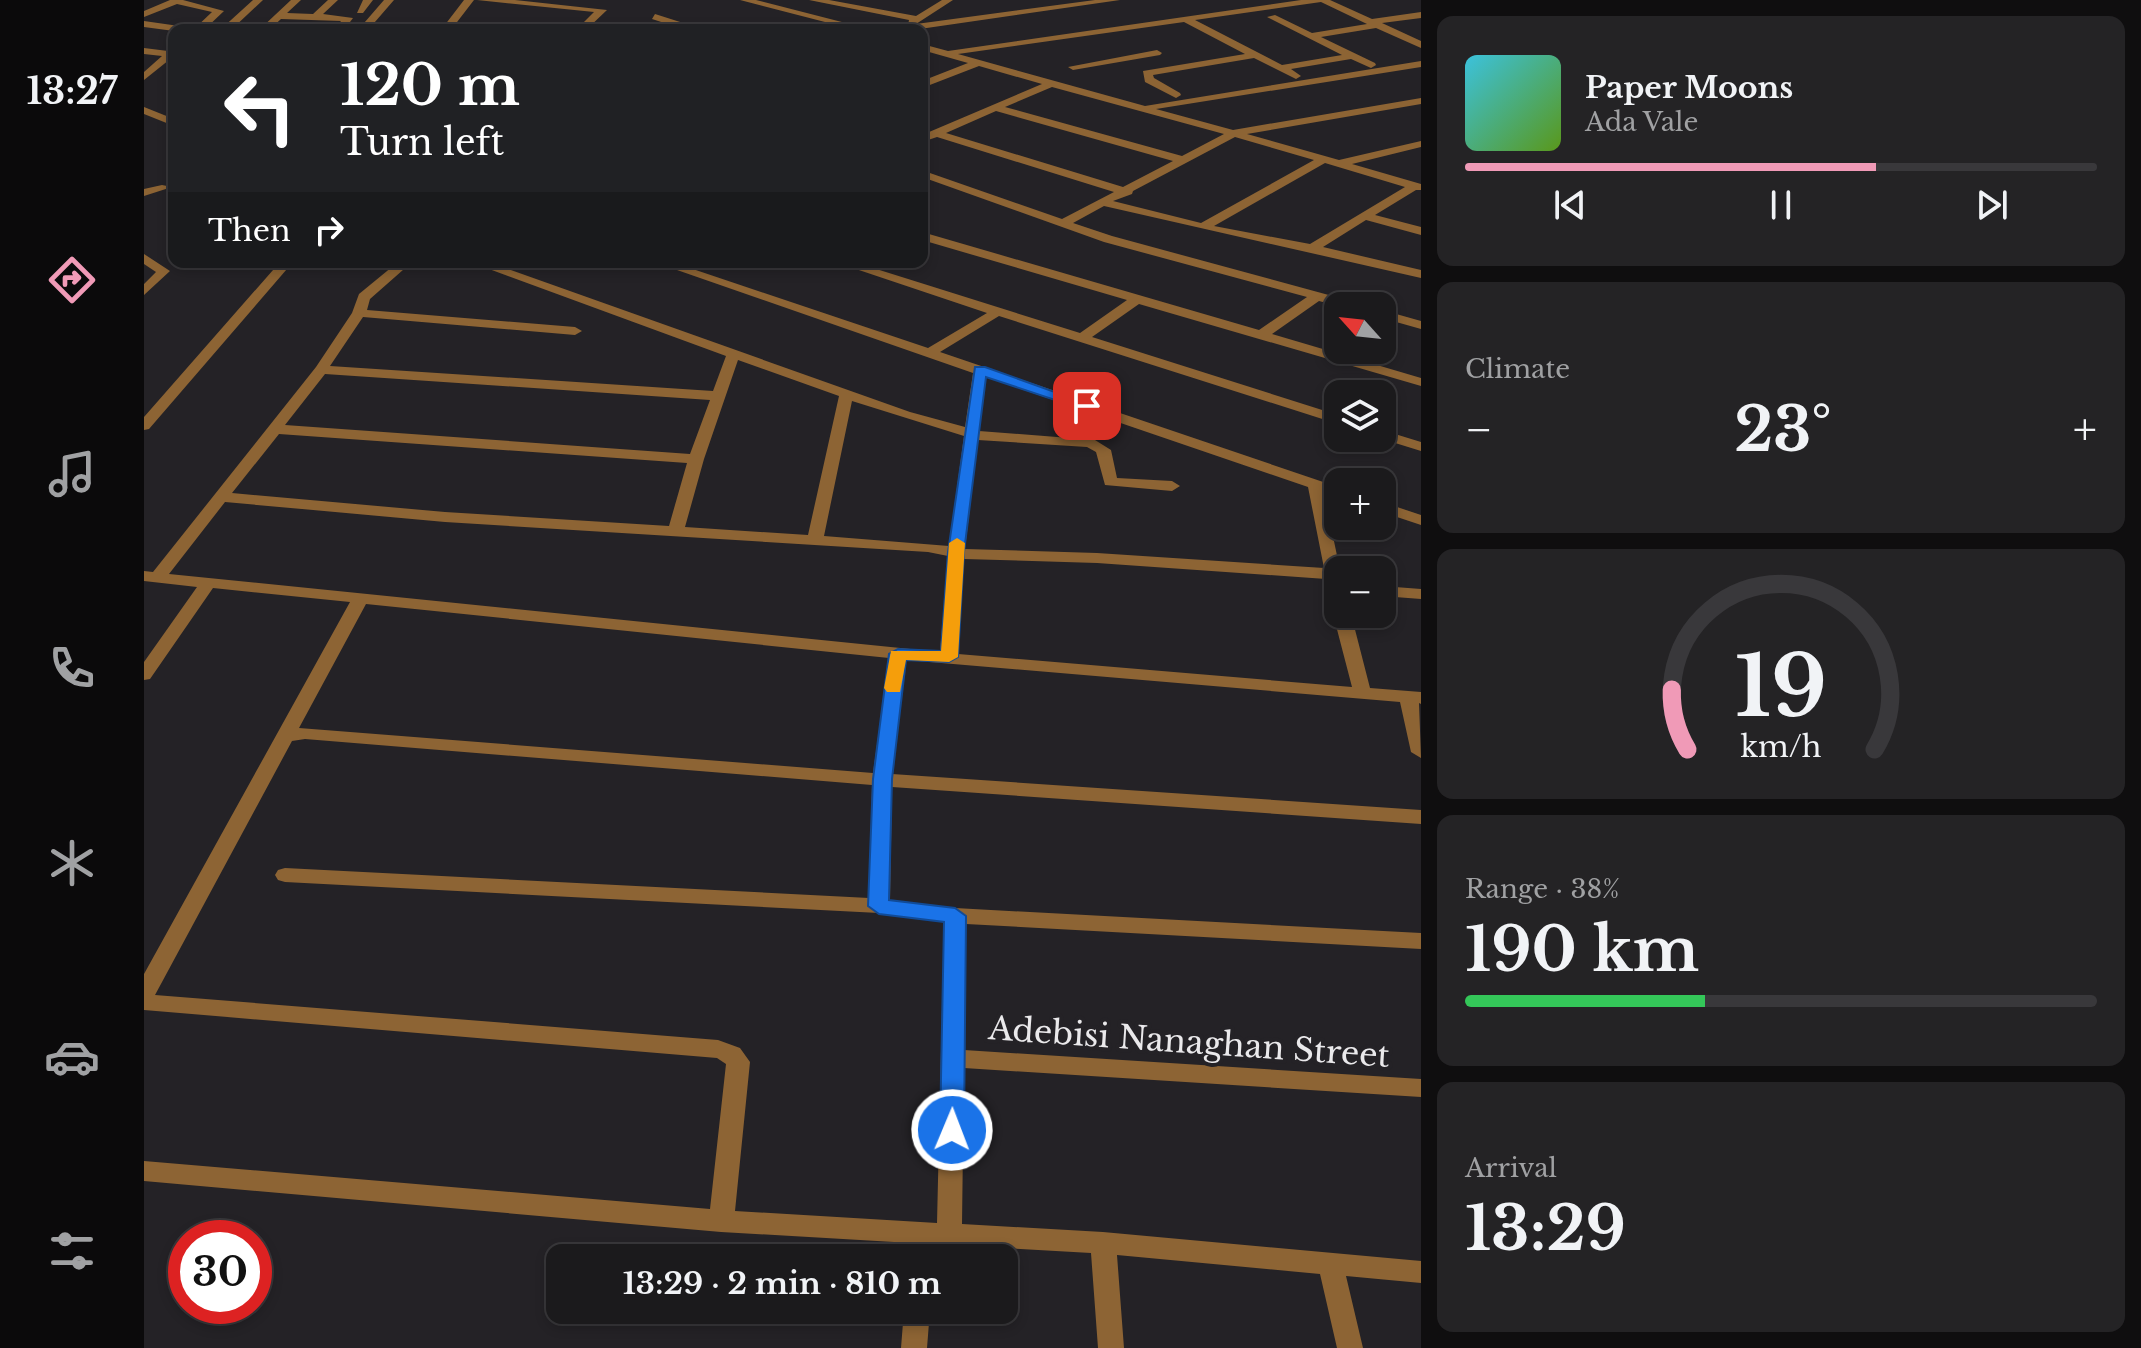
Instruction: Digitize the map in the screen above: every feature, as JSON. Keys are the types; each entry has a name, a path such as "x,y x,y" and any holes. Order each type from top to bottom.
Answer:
{"street":[{"path":"232,24 258,0"},
{"path":"271,24 296,0"},
{"path":"315,17 333,0"},
{"path":"360,11 368,0"},
{"path":"368,24 389,0"},
{"path":"451,24 469,0"},
{"path":"482,0 602,10 587,24"},
{"path":"745,0 843,24"},
{"path":"814,0 918,19"},
{"path":"909,24 948,0"},
{"path":"998,0 1048,22"},
{"path":"928,26 1115,0"},
{"path":"945,53 1321,0 1421,45"},
{"path":"144,14 174,1 223,9 205,24"},
{"path":"1311,36 1421,15"},
{"path":"280,16 348,18 344,24"},
{"path":"655,17 677,24"},
{"path":"1272,17 1371,65"},
{"path":"1185,19 1296,76"},
{"path":"144,24 168,27"},
{"path":"1112,29 1132,39"},
{"path":"1144,46 1180,66"},
{"path":"928,49 1418,187"},
{"path":"144,51 168,53"},
{"path":"1073,67 1157,53"},
{"path":"1176,95 1146,75 1180,66 1255,55"},
{"path":"144,77 168,56"},
{"path":"1280,68 1352,56"},
{"path":"928,83 977,63"},
{"path":"1143,108 1421,64"},
{"path":"928,136 1052,83"},
{"path":"1065,222 1128,192 1235,133 1420,103"},
{"path":"994,107 1186,161"},
{"path":"144,110 168,120"},
{"path":"936,133 1128,192"},
{"path":"1340,163 1421,144"},
{"path":"1203,227 1324,159"},
{"path":"928,176 1108,239 1324,298"},
{"path":"1312,248 1418,187"},
{"path":"144,193 168,188"},
{"path":"1106,203 1421,274"},
{"path":"1365,216 1421,231"},
{"path":"928,238 1421,382"},
{"path":"144,258 164,271 144,291"},
{"path":"144,426 282,268"},
{"path":"151,577 277,429 359,313 364,297 399,268"},
{"path":"493,268 846,396 970,434 1090,443 1103,450 1110,482 1172,486"},
{"path":"677,268 1324,488"},
{"path":"871,268 997,312 1324,416"},
{"path":"1263,334 1317,296"},
{"path":"1082,338 1139,298"},
{"path":"928,354 997,312"},
{"path":"359,313 575,331"},
{"path":"1396,318 1421,325"},
{"path":"675,533 696,459 733,355"},
{"path":"321,370 718,396"},
{"path":"949,657 956,552 980,370"},
{"path":"815,541 846,396"},
{"path":"277,429 696,459"},
{"path":"1396,439 1421,447"},
{"path":"1315,485 1330,556"},
{"path":"220,497 675,533 928,547 1324,586"},
{"path":"1396,512 1421,520"},
{"path":"151,577 898,654 1414,697 1421,752"},
{"path":"144,675 208,583"},
{"path":"1396,592 1421,594"},
{"path":"144,994 360,600"},
{"path":"1346,628 1362,692"},
{"path":"879,906 882,779 898,654"},
{"path":"287,736 305,733 882,779 1421,817"},
{"path":"285,875 879,906 955,916 1421,941"},
{"path":"932,1242 953,1058 955,916"},
{"path":"144,1002 718,1049 732,1054 738,1062 721,1221"},
{"name":"Adebisi Nanaghan Street","path":"953,1058 1421,1088"},
{"path":"144,1171 932,1242 1103,1243 1421,1272"},
{"path":"1103,1243 1111,1348"},
{"path":"1330,1263 1350,1348"},
{"path":"914,1348 916,1324"}],"slow traffic":[{"path":"894,688 898,654 949,657 957,543"}],"route":[{"path":"952,1130 955,916 879,906 882,779 898,654 949,657 956,552 980,370 1087,406"}]}
